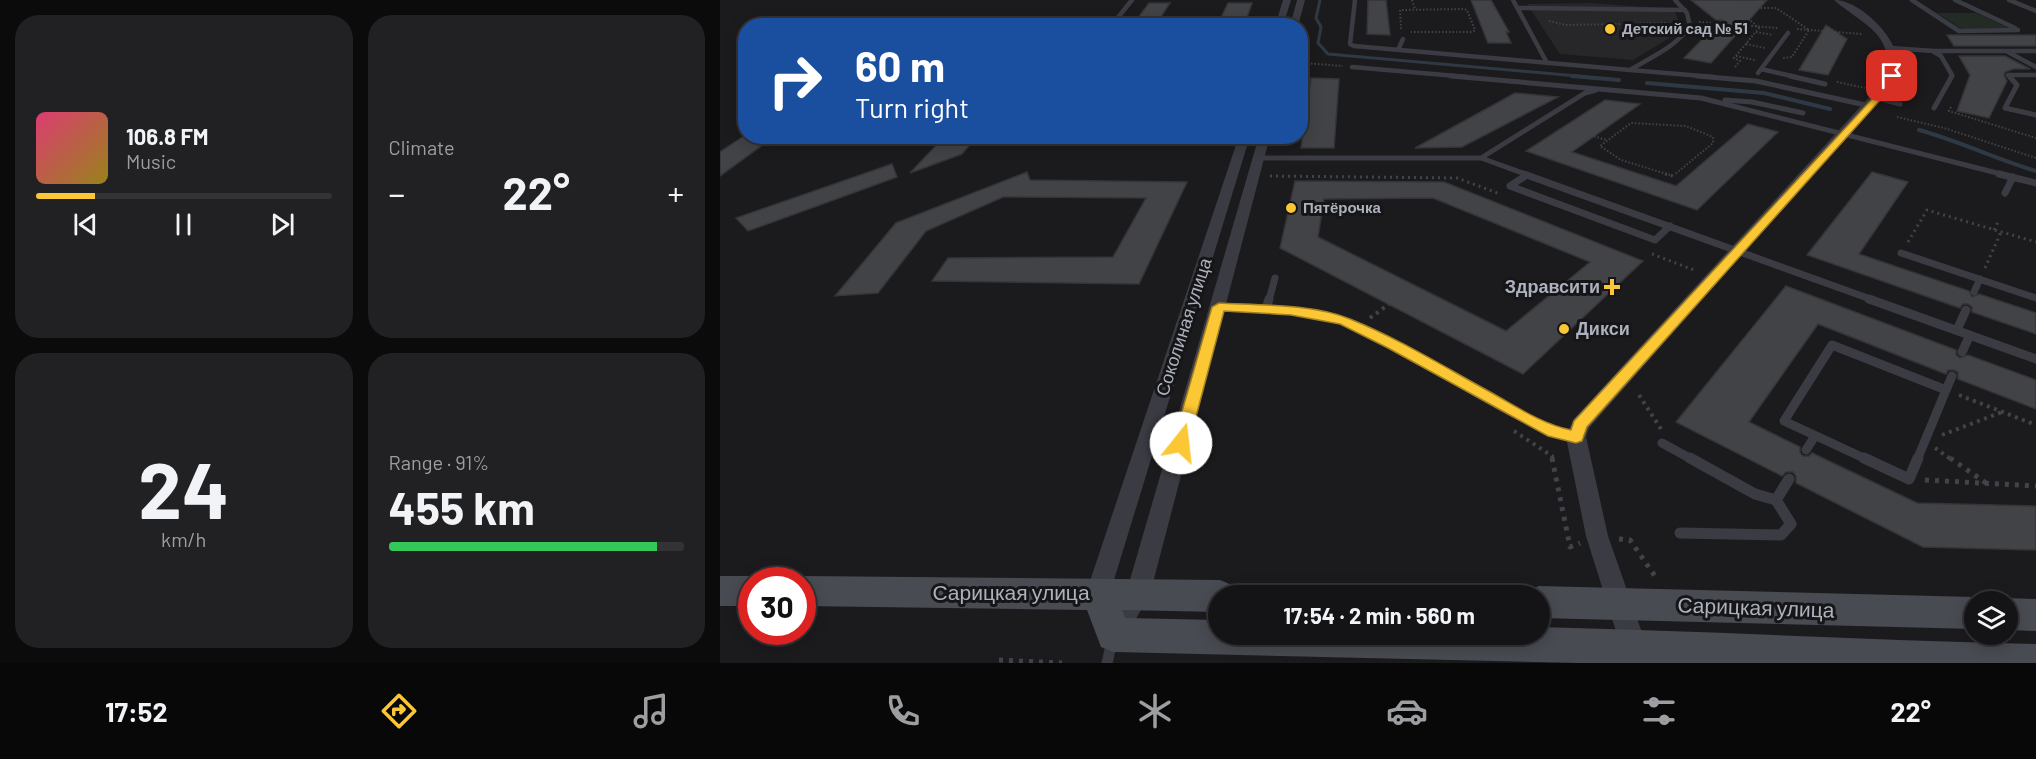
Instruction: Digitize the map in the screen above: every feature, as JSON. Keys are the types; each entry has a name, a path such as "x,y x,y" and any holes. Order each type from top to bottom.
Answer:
{"street":[{"path":"1281,18 1287,0"},
{"path":"1296,18 1301,0"},
{"path":"1636,655 1621,603 1597,536 1576,437 1580,425 1845,134 1892,76 1894,65 1891,48 1874,25 1838,0"},
{"name":"Соколиная улица","path":"1098,593 1242,144"},
{"name":"Соколиная улица","path":"1110,649 1138,594 1263,144"},
{"path":"1238,158 1259,158"},
{"path":"1191,307 1219,307"},
{"path":"720,591 738,591"},
{"name":"Сарицкая улица","path":"816,591 1208,596"},
{"path":"1098,593 1110,649 1636,655 1685,648 1901,660 2036,662"},
{"name":"Сарицкая улица","path":"1550,602 1964,613"},
{"path":"2018,614 2036,615"}],"lane":[{"path":"1117,18 1132,0"},
{"path":"1355,0 1350,44 1756,81 1873,102 1900,104"},
{"path":"1513,0 1547,63"},
{"path":"1630,70 1684,35 1690,26 1685,10 1675,0"},
{"path":"1912,0 1959,31 2018,30 1955,0"},
{"path":"2009,0 2036,11"},
{"path":"1519,8 1685,10"},
{"path":"1756,81 1755,77 1788,33"},
{"path":"1398,50 1403,39"},
{"path":"1891,48 1934,51 2036,51"},
{"path":"1934,51 1941,56 1952,75 1934,108"},
{"path":"2005,51 2036,67"},
{"path":"1352,68 1752,102 1803,113"},
{"path":"1761,69 1824,84"},
{"path":"2036,75 2008,75 2017,85 2005,108 2036,115"},
{"path":"1481,158 1585,93 1606,88"},
{"path":"1701,98 2036,183"},
{"path":"1259,158 1481,158 2036,359"},
{"path":"1527,175 1510,186 1655,240 1670,226"},
{"path":"2006,193 2013,177"},
{"path":"1901,253 2036,298"},
{"path":"1266,309 1275,278"},
{"path":"1974,292 1980,279"},
{"path":"1219,307 1317,314 1358,327 1524,418 1553,432 1576,437"},
{"path":"1957,330 1966,310"},
{"path":"1962,352 1970,335"},
{"path":"1946,390 1832,345 1784,421 1909,479 1952,376"},
{"path":"1806,450 1815,436"},
{"path":"1662,443 1755,494 1776,500 1791,524 1781,535 1680,533"},
{"path":"1776,500 1788,479"}],"path":[{"path":"1412,0 1415,9"},
{"path":"1415,9 1466,9 1475,32 1402,32 1398,11 1415,9"},
{"path":"1735,56 1766,62"},
{"path":"1308,63 1352,68"},
{"path":"1953,102 1949,111 2036,138"},
{"path":"1890,116 1944,128 2036,158"},
{"path":"1631,123 1692,128 1713,137 1713,143 1673,176 1621,160 1605,152 1600,146 1606,140 1631,123"},
{"path":"1594,136 1606,140"},
{"path":"1270,176 1457,178 1500,194"},
{"path":"1901,253 1927,210 2036,243"},
{"path":"1994,230 1998,222"},
{"path":"1980,279 2001,232"},
{"path":"1651,253 1694,270"},
{"path":"1358,327 1389,304"},
{"path":"1946,390 2036,426"},
{"path":"1639,395 1676,450"},
{"path":"1925,441 2002,412"},
{"path":"1513,430 1552,456 1570,547"},
{"path":"1925,441 1986,483"},
{"path":"1909,479 2036,486"},
{"path":"1630,540 1659,582"},
{"path":"999,660 1062,663"}],"shaded area":[{"name":"Детский сад № 51","path":"1591,3 1673,9 1680,23 1674,35 1633,60 1560,54 1527,4"},
{"path":"1937,13 1976,13 2009,28 1962,29"}],"building":[{"path":"1368,0 1386,0 1390,35 1367,34"},
{"path":"1471,0 1491,0 1509,32 1506,32 1511,43 1488,43"},
{"path":"1691,0 1767,0 1711,63 1684,58 1721,20 1716,20"},
{"path":"1149,3 1170,3 1160,18 1138,18"},
{"path":"1228,3 1252,3 1247,18 1221,18"},
{"path":"1826,25 1847,39 1828,75 1799,70"},
{"path":"1947,35 2036,35 2036,46 1954,46"},
{"path":"1959,56 2005,56 2030,69 2013,69 2005,72 2004,76 2007,81 1989,118 1957,111 1970,75"},
{"path":"1311,78 1339,79 1334,148 1301,148 1302,144 1308,144 1308,99"},
{"path":"1515,93 1558,97 1462,147 1415,148"},
{"path":"1605,100 1640,104 1572,152 1676,186 1748,124 1778,132 1697,210 1526,151"},
{"path":"738,140 738,144 764,144 720,176 720,152"},
{"path":"937,144 970,144 962,154 910,173"},
{"path":"892,164 897,177 748,231 736,218"},
{"path":"1027,172 1030,180 1187,182 1139,284 932,281 948,258 1113,257 1146,198 1003,197 926,231 878,293 835,296 896,223"},
{"path":"1872,172 1908,182 1859,254 1969,291 1972,297 1979,294 2036,313 2036,334 1972,312 1972,307 1968,304 1963,304 1960,308 1807,255"},
{"path":"1295,181 1444,182 1643,261 1523,374 1280,248","holes":["1433,198 1590,262 1506,331 1318,237 1324,199"]},
{"path":"1786,286 1956,350 1956,355 1960,358 1968,355 2036,380 2036,409 1958,379 1958,372 1954,370 1948,370 1946,374 1818,324 1749,422 1800,447 1800,453 1803,456 1809,456 1812,453 1917,503 2036,506 2036,550 1923,547 1796,483 1796,476 1793,472 1786,472 1782,476 1676,422"}],"waterway":[{"path":"1320,0 1316,18 1321,27 1318,43 1328,54 1589,77"},
{"path":"1572,76 1619,80"},
{"path":"1647,83 1764,93 1830,109"},
{"path":"1919,130 2036,171"}],"place":[{"name":"Детский сад № 51","path":"1610,29"},
{"name":"Пятёрочка","path":"1291,208"},
{"name":"Здравсити","path":"1612,287"},
{"name":"Дикси","path":"1564,329"}],"route":[{"path":"1181,443 1219,307 1291,310 1344,321 1393,344 1524,418 1553,432 1576,437 1580,425 1877,98 1892,76"}]}
